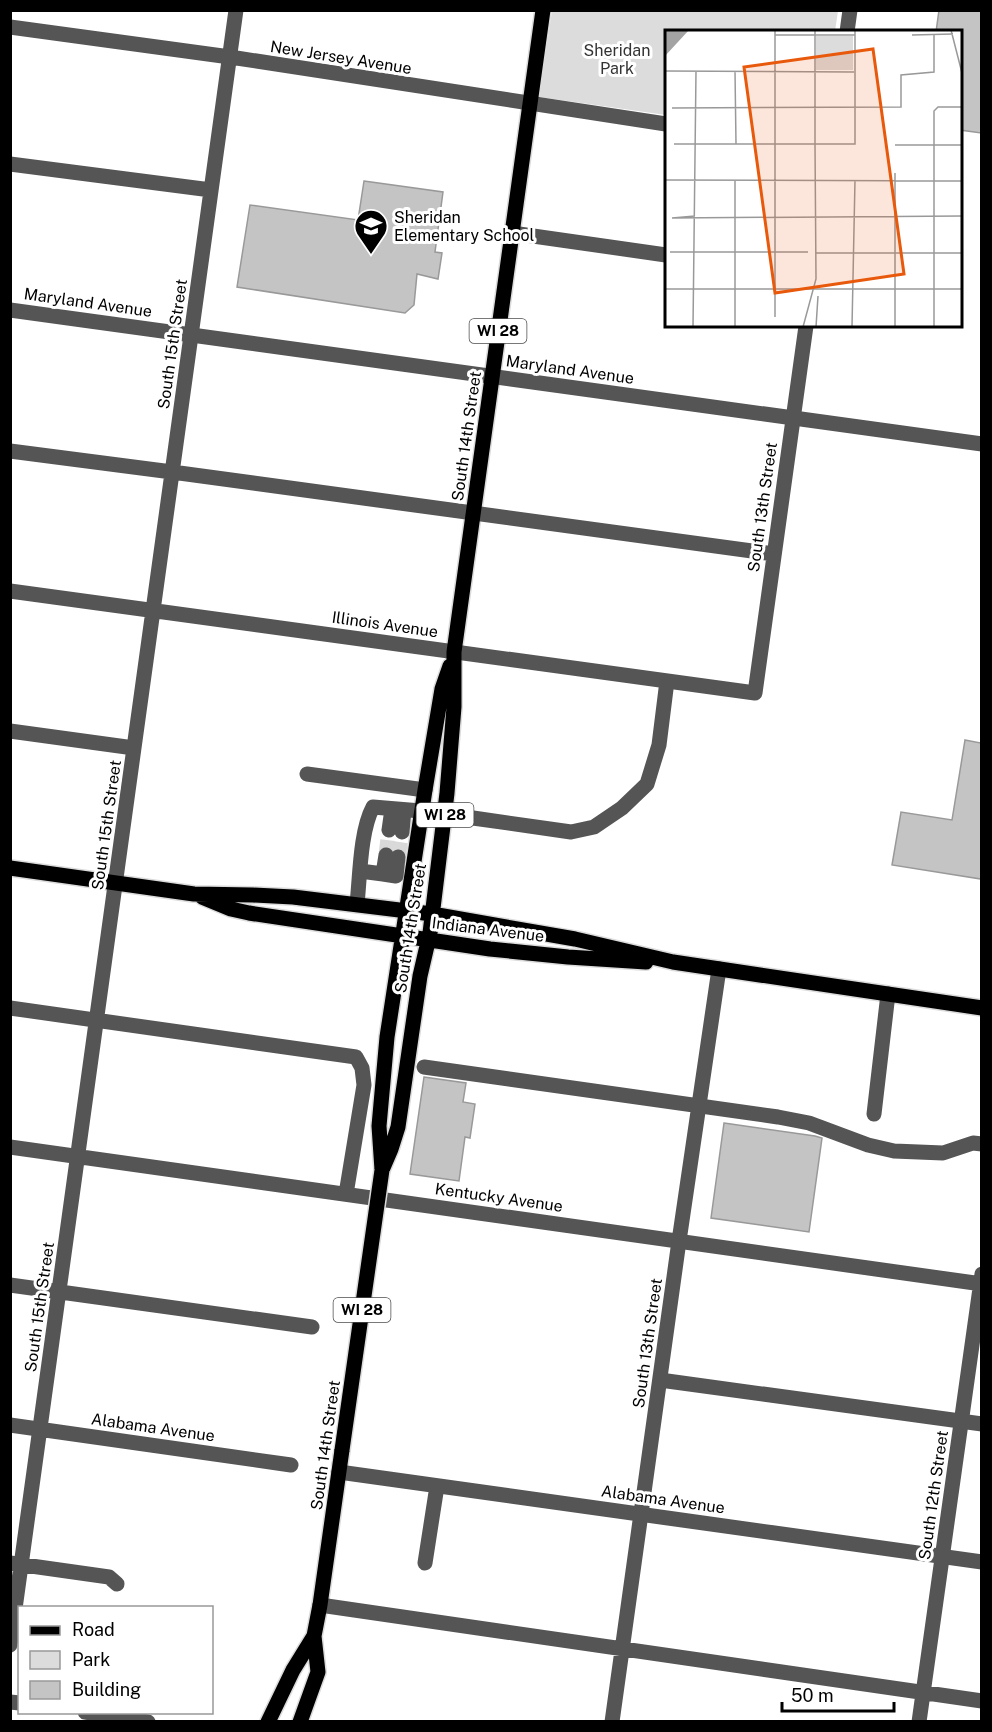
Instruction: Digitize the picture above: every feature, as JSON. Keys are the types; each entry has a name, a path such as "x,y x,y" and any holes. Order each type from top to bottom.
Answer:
{"main road":[{"name":"South 14th Street","path":"382,1170 398,1127 420,976 432,914 453,724 454,652 543,10"},
{"name":"South 14th Street","path":"300,1722 318,1672 314,1636 382,1170 379,1140 380,1112 387,1037 442,689 454,652"},
{"name":"Indiana Avenue","path":"10,868 194,894 293,897 406,910 585,941 674,962 981,1008"},
{"name":"Indiana Avenue","path":"194,894 231,909 249,913 428,940 568,957 674,962"},
{"name":"WI 28","path":"268,1722 293,1670 314,1636"}],"street":[{"name":"South 15th Street","path":"10,1645 16,1563 40,1430 236,10"},
{"path":"847,30 850,10"},
{"name":"New Jersey Avenue","path":"10,27 230,57 665,124"},
{"path":"10,165 211,190"},
{"path":"512,233 665,255"},
{"name":"Maryland Avenue","path":"10,310 981,444"},
{"name":"South 13th Street","path":"755,693 806,327"},
{"path":"10,451 774,554"},
{"name":"Illinois Avenue","path":"10,591 755,693"},
{"path":"473,818 571,832 594,827 622,808 647,784 659,746 667,681"},
{"path":"10,731 134,748"},
{"path":"307,774 425,790"},
{"path":"357,904 368,816 373,807 421,811"},
{"path":"395,831 398,809"},
{"path":"360,871 383,874 392,856"},
{"name":"South 13th Street","path":"612,1722 719,969"},
{"path":"874,1114 888,994"},
{"path":"10,1008 356,1056 362,1068 364,1085 346,1194"},
{"path":"424,1067 700,1105 809,1123 868,1145 894,1151 943,1153 973,1143 981,1144"},
{"name":"Kentucky Avenue","path":"10,1147 679,1241 981,1280"},
{"name":"South 12th Street","path":"919,1722 981,1280"},
{"path":"10,1286 312,1327"},
{"path":"660,1380 981,1424"},
{"name":"Alabama Avenue","path":"10,1425 291,1465"},
{"name":"Alabama Avenue","path":"339,1472 981,1562"},
{"path":"425,1563 437,1486"},
{"path":"16,1563 109,1577 117,1584"},
{"path":"320,1605 981,1701"},
{"path":"92,1714 148,1722"}],"green space":[{"name":"Sheridan Park","path":"552,11 838,11 835,30 665,30 665,115 539,97"}],"building":[{"path":"939,10 981,10 981,133 962,130 962,30 936,30"},
{"name":"Sheridan Elementary School","path":"364,181 443,192 435,252 442,253 438,279 417,274 414,305 405,313 237,287 250,205 358,220"},
{"path":"965,740 981,743 981,879 892,865 901,812 952,820"},
{"path":"424,1077 466,1083 463,1102 475,1104 470,1138 465,1137 459,1181 410,1174"},
{"path":"724,1123 822,1138 809,1232 711,1218"}],"tunnel":[{"path":"386,855 389,830"},
{"path":"398,857 402,832"}],"place":[{"name":"Sheridan Elementary School","path":"371,255"}]}
